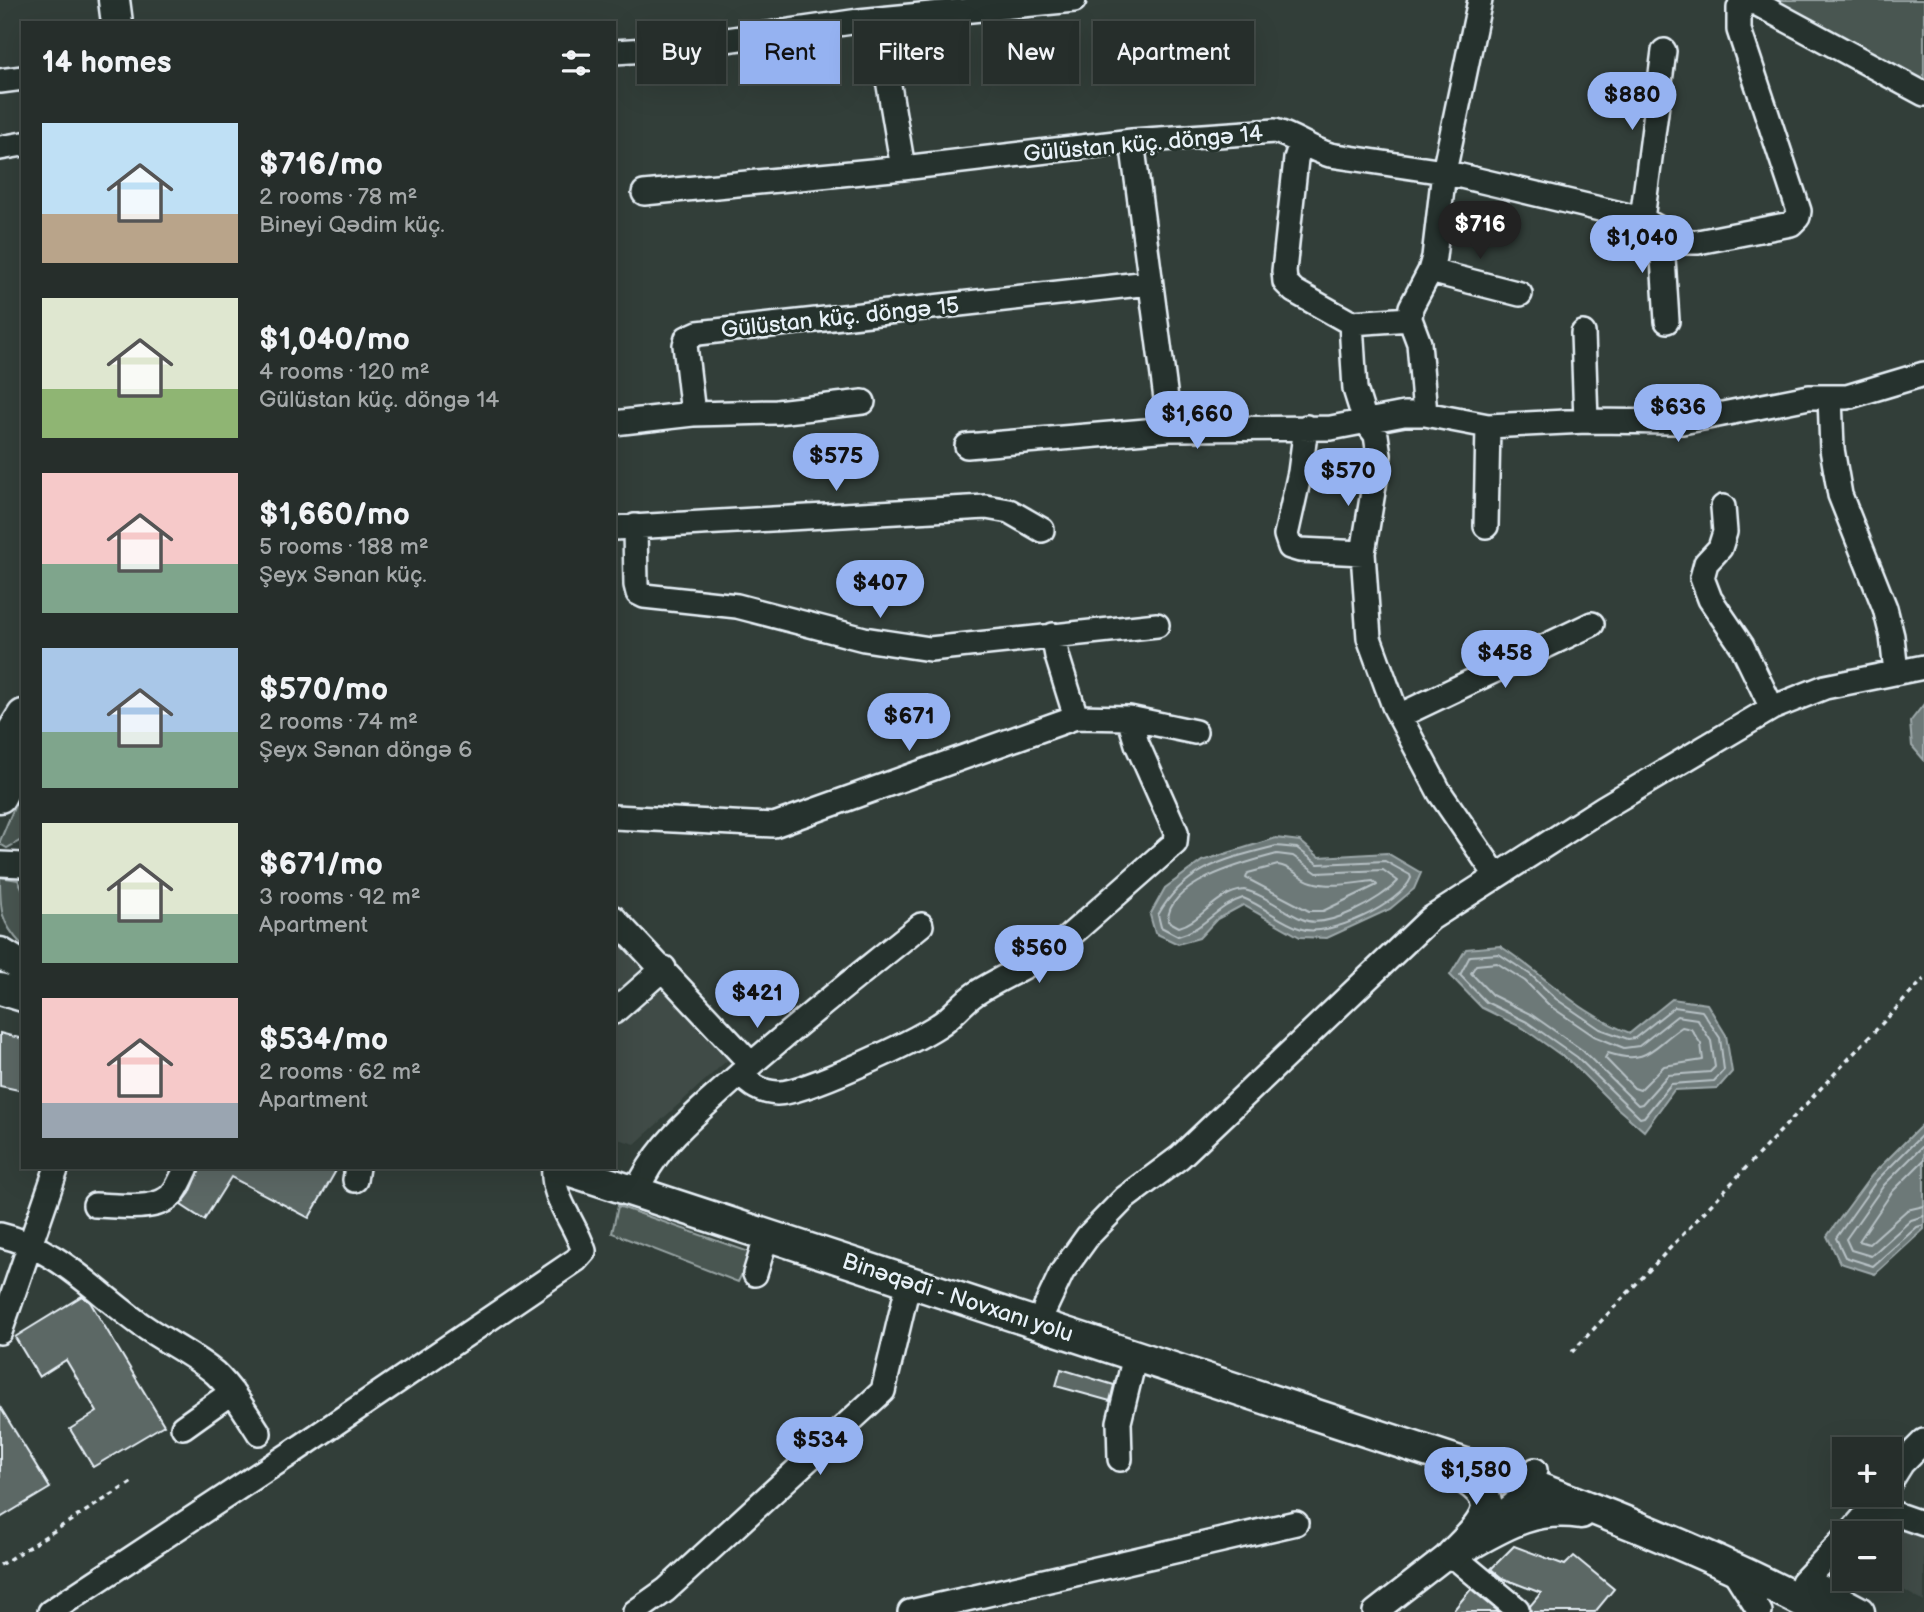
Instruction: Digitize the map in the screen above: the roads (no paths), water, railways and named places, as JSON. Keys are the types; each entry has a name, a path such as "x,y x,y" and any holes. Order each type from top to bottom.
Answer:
{"main road":[{"path":"97,0 99,21"},
{"path":"114,0 117,21"},
{"path":"0,752 21,718"},
{"path":"0,797 21,758"},
{"path":"0,989 21,995"},
{"name":"Binəqədi - Novxanı yolu","path":"562,1169 1357,1427"},
{"path":"615,1169 1045,1308 1532,1478 1710,1536 1795,1597 1859,1612"},
{"path":"1357,1427 1532,1478 1731,1566 1823,1612"},
{"path":"1357,1427 1478,1486 1485,1497 1487,1509 1484,1520 1452,1555"},
{"path":"1452,1555 1511,1520 1540,1511 1576,1512 1634,1523"}],"street":[{"path":"869,21 1074,0"},
{"path":"1424,414 1419,343 1410,319 1412,307 1430,271 1444,172 1480,0"},
{"name":"Gülüstan küç. döngə 14","path":"644,193 903,168 1132,141 1275,131 1330,155 1444,172 1642,219 1684,242 1698,242 1791,223 1799,211 1739,30 1741,0"},
{"path":"1750,0 1924,94"},
{"path":"616,52 854,23"},
{"path":"1642,219 1664,51"},
{"path":"0,81 21,78"},
{"path":"889,84 903,168"},
{"path":"1132,141 1170,429"},
{"path":"1301,143 1296,159 1285,282 1294,291 1351,323 1410,319"},
{"path":"0,148 21,144"},
{"path":"1667,321 1663,258 1668,235"},
{"path":"1430,271 1520,294"},
{"name":"Gülüstan küç. döngə 15","path":"693,414 685,345 687,338 698,333 1149,283"},
{"path":"1351,323 1355,389 1365,421 1376,435 1380,455 1363,553 1369,638 1399,716 1440,793 1496,875"},
{"path":"1583,333 1586,421"},
{"path":"967,446 1170,429 1331,428 1404,414 1424,414 1488,426 1586,421 1703,420 1809,397 1847,397 1924,374"},
{"path":"1830,397 1832,449 1840,495 1885,608 1892,636 1896,672"},
{"path":"616,423 693,414 777,412 863,402"},
{"path":"1486,526 1488,426"},
{"path":"1306,427 1300,472 1286,535 1290,547 1300,550 1363,553"},
{"path":"1042,530 1009,511 986,507 625,527 638,593 644,596 737,606 864,639 930,649 1157,625"},
{"path":"1723,507 1725,532 1720,548 1706,563 1702,578 1710,599 1742,646 1773,708"},
{"path":"1399,716 1592,624"},
{"path":"1053,635 1076,717"},
{"path":"1045,1308 1062,1272 1088,1236 1125,1198 1180,1157 1430,919 1496,875 1773,708 1825,687 1924,667"},
{"path":"616,817 774,825 1076,717 1129,718 1195,732"},
{"path":"616,920 664,968 746,1069 756,1088 778,1093 807,1087 918,1037 941,1024 973,995 1041,960 1175,843 1177,832 1137,744 1129,718"},
{"path":"0,864 21,865"},
{"path":"643,1178 657,1153 673,1135 746,1069 920,925"},
{"path":"616,1010 664,968"},
{"path":"0,1332 56,1169"},
{"path":"95,1205 149,1205 165,1200 174,1193 186,1169"},
{"path":"50,1612 293,1452 576,1260 584,1251 557,1193 553,1179 556,1169"},
{"path":"755,1274 767,1234"},
{"path":"0,1236 30,1246 66,1264 142,1325 214,1373 232,1392 259,1433"},
{"path":"635,1612 666,1590 883,1391 909,1281"},
{"path":"1120,1459 1119,1422 1135,1356"},
{"path":"183,1427 232,1392"},
{"path":"1902,1463 1924,1441"},
{"path":"1375,1612 1452,1555 1514,1504 1532,1478"},
{"path":"1861,1521 1874,1507"},
{"path":"1891,1507 1924,1524"},
{"path":"910,1612 1296,1523"},
{"path":"1795,1597 1832,1553"},
{"path":"1452,1555 1517,1609"},
{"path":"1731,1566 1760,1612"}],"water":[{"path":"1924,704 1924,760 1912,746 1910,722"},
{"path":"1276,838 1300,841 1319,857 1387,853 1421,873 1414,889 1390,909 1327,938 1300,937 1243,905 1217,919 1199,938 1178,944 1155,933 1150,915 1165,888 1202,861"},
{"path":"1500,946 1578,1005 1630,1033 1672,999 1707,1004 1726,1035 1732,1072 1718,1088 1674,1090 1644,1131 1572,1063 1523,1028 1482,1008 1450,975 1466,949"},
{"path":"1924,1123 1924,1229 1875,1274 1840,1263 1827,1236 1872,1175"}]}
